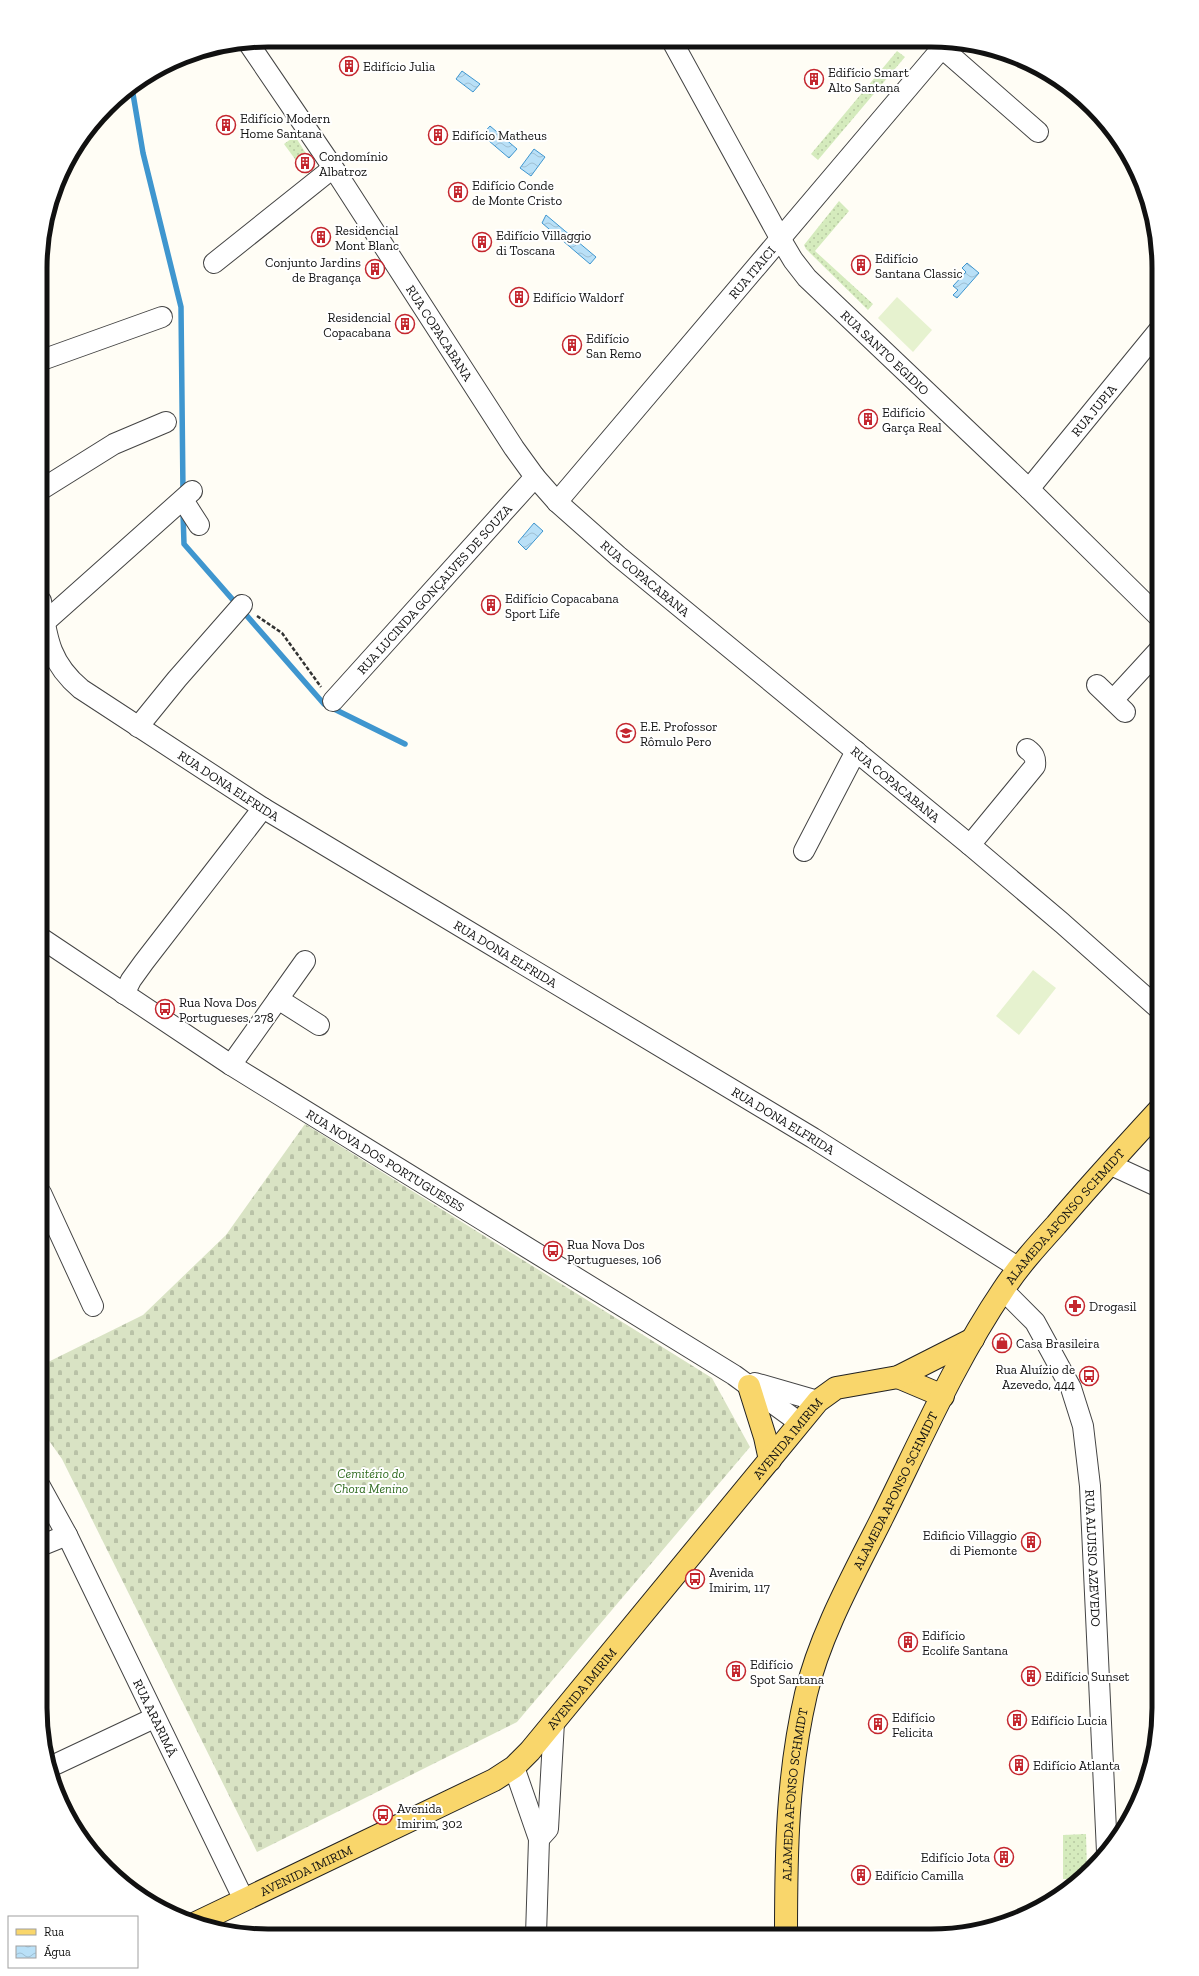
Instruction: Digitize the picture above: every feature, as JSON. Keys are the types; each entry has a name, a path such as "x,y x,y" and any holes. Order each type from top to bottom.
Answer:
{"main road":[{"name":"ALAMEDA AFONSO SCHMIDT","path":"783,1929 786,1842 794,1749 807,1691 826,1635 849,1584 943,1396 973,1339 1003,1290 1019,1268 1109,1164 1152,1118"},
{"name":"AVENIDA IMIRIM","path":"204,1919 494,1780 514,1767 554,1722 818,1401 836,1388 898,1377 973,1339"},
{"path":"898,1377 943,1396"},
{"path":"741,1381 765,1437 770,1460"}],"street":[{"name":"RUA COPACABANA","path":"251,47 333,168 535,478 557,502 618,556 970,845 1062,923 1152,1003"},
{"name":"RUA SANTO EGIDIO","path":"675,47 780,238 793,260 807,278 1029,489 1152,610"},
{"name":"RUA ITAICI","path":"557,502 673,367 942,47"},
{"path":"946,47 1038,132"},
{"path":"214,263 333,168"},
{"path":"47,358 162,317"},
{"name":"RUA JUPIA","path":"1029,489 1152,339"},
{"path":"47,486 114,444 166,422"},
{"name":"RUA LUCINDA GONÇALVES DE SOUZA","path":"333,701 535,478"},
{"path":"47,620 188,495 199,525"},
{"path":"138,727 177,679 242,605"},
{"name":"RUA DONA ELFRIDA","path":"47,629 56,661 67,677 81,689 138,727 263,808 806,1134 1019,1268"},
{"path":"1097,685 1119,706 1152,660"},
{"path":"970,845 1035,766 1036,760 1034,754 1027,749"},
{"path":"804,851 856,751"},
{"path":"124,994 131,980 144,962 263,808"},
{"name":"RUA NOVA DOS PORTUGUESES","path":"47,942 231,1065 741,1381 800,1423"},
{"path":"231,1065 305,961"},
{"path":"278,999 319,1024"},
{"path":"1109,1164 1152,1184"},
{"path":"47,1206 93,1306"},
{"name":"RUA ALUISIO AZEVEDO","path":"1003,1290 1035,1322 1053,1352 1071,1388 1083,1426 1090,1486 1113,1832"},
{"name":"RUA NOVA DOS PORTUGUESES","path":"741,1381 818,1401"},
{"name":"RUA ARARIMÃ","path":"47,1499 67,1535 154,1718 244,1900"},
{"path":"47,1543 67,1535"},
{"path":"55,1765 154,1718"},
{"path":"539,1839 548,1829 554,1722"},
{"path":"514,1767 539,1839 536,1929"}],"path":[{"path":"242,605 282,633 323,690 333,701"}],"green space":[{"path":"897,51 905,57 818,160 811,154"},
{"path":"295,136 315,168 306,174 284,144"},
{"path":"839,201 849,211 815,251 873,304 868,310 806,249 804,245"},
{"path":"897,297 932,330 913,352 878,318"},
{"path":"1033,970 1056,988 1019,1035 996,1016"},
{"name":"Cemitério do Chora Menino","path":"305,1124 712,1378 750,1447 517,1722 257,1852 62,1459 47,1438 47,1363 143,1315 226,1235"},
{"path":"1086,1834 1087,1864 1071,1879 1063,1879 1063,1835"}],"water":[{"path":"462,71 480,84 473,92 456,79"},
{"path":"490,126 517,149 509,158 482,135"},
{"path":"534,149 545,157 531,176 520,168"},
{"path":"546,215 596,257 590,264 542,223"},
{"path":"967,263 979,273 957,298 953,295 958,290 953,286 966,272 962,268"},
{"path":"534,523 543,531 526,550 518,542"}],"waterway":[{"path":"133,93 143,153 181,307 183,493"},
{"path":"183,513 184,544 324,704 405,744"}],"place":[{"name":"Edifício Julia","path":"349,66"},
{"name":"Edifício Smart Alto Santana","path":"814,79"},
{"name":"Edifício Modern Home Santana","path":"226,125"},
{"name":"Edifício Matheus","path":"438,135"},
{"name":"Condomínio Albatroz","path":"305,163"},
{"name":"Edifício Conde de Monte Cristo","path":"458,192"},
{"name":"Residencial Mont Blanc","path":"321,237"},
{"name":"Edifício Villaggio di Toscana","path":"482,242"},
{"name":"Edifício Santana Classic","path":"861,265"},
{"name":"Conjunto Jardins de Bragança","path":"375,269"},
{"name":"Edifício Waldorf","path":"519,297"},
{"name":"Residencial Copacabana","path":"405,324"},
{"name":"Edifício San Remo","path":"572,345"},
{"name":"Edifício Garça Real","path":"868,419"},
{"name":"Edifício Copacabana Sport Life","path":"491,605"},
{"name":"E.E. Profossor Rômulo Pero","path":"626,733"},
{"name":"Rua Nova Dos Portugueses, 278","path":"165,1009"},
{"name":"Rua Nova Dos Portugueses, 106","path":"553,1251"},
{"name":"Drogasil","path":"1075,1306"},
{"name":"Casa Brasileira","path":"1002,1343"},
{"name":"Rua Aluízio de Azevedo, 444","path":"1089,1376"},
{"name":"Edificio Villaggio di Piemonte","path":"1031,1542"},
{"name":"Avenida Imirim, 117","path":"695,1579"},
{"name":"Edifício Ecolife Santana","path":"908,1642"},
{"name":"Edifício Spot Santana","path":"736,1671"},
{"name":"Edifício Sunset","path":"1031,1676"},
{"name":"Edifício Lucia","path":"1017,1720"},
{"name":"Edifício Felicita","path":"878,1724"},
{"name":"Edifício Atlanta","path":"1019,1765"},
{"name":"Avenida Imirim, 302","path":"383,1815"},
{"name":"Edifício Jota","path":"1004,1857"},
{"name":"Edifício Camilla","path":"861,1875"}]}
